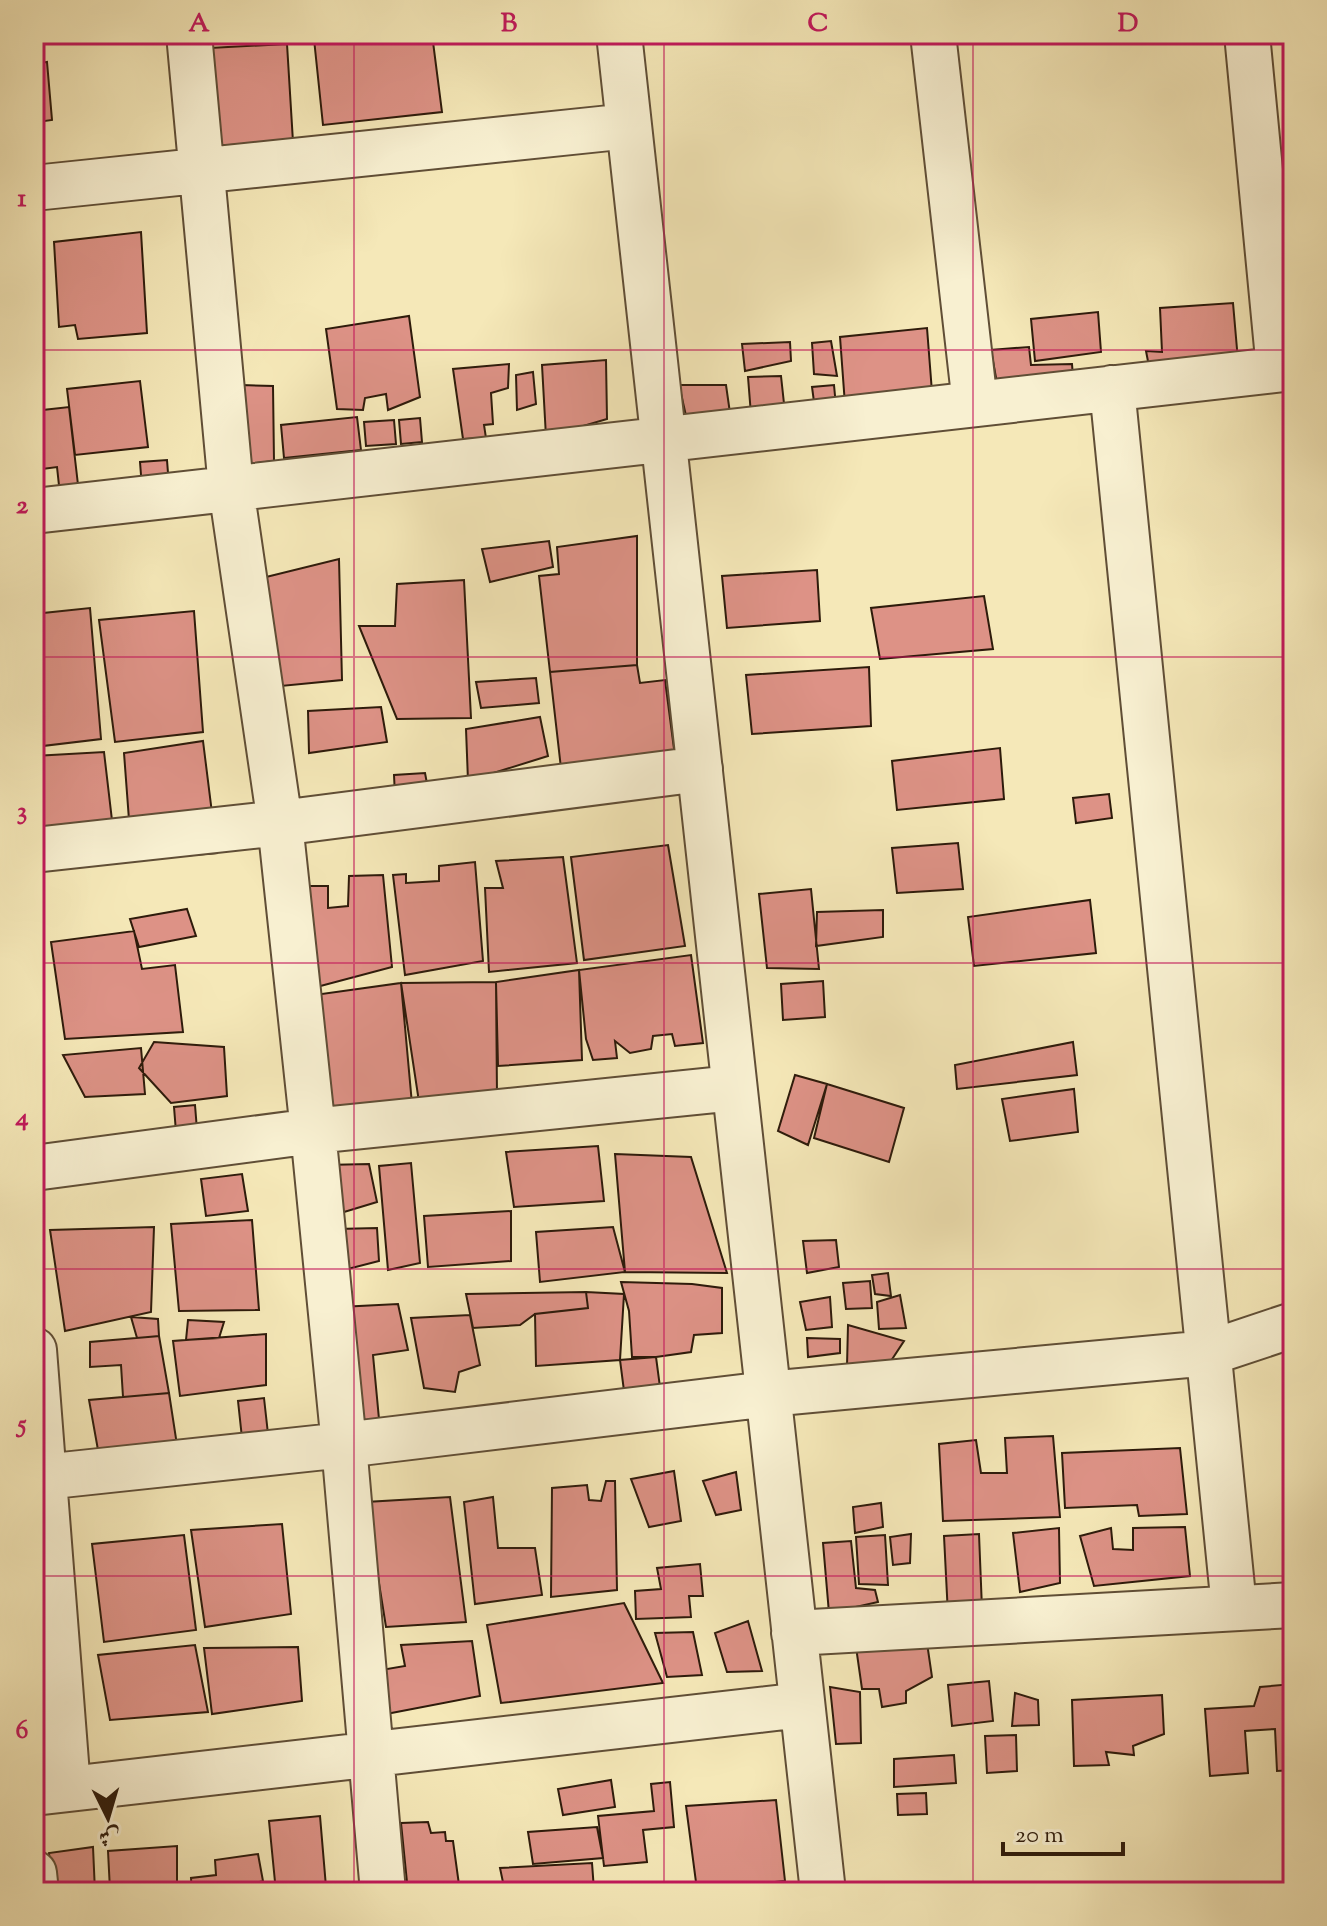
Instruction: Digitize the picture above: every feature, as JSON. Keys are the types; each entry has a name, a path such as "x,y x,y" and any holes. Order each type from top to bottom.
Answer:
{"street":[{"path":"189,34 231,488 280,823 313,1131 383,1892"},
{"path":"619,34 823,1892"},
{"path":"933,34 975,404"},
{"path":"34,511 1286,368 1276,144 1247,34"},
{"path":"34,188 629,126"},
{"path":"1112,388 1234,1607"},
{"path":"34,850 280,823 700,769"},
{"path":"34,1168 313,1131 734,1088"},
{"path":"39,1478 768,1394 1209,1353 1293,1325"},
{"path":"34,1350 51,1790 802,1705"},
{"path":"794,1633 1293,1605"},
{"path":"34,1873 36,1892"}],"building":[{"path":"375,34 432,34 442,112 323,125 314,39"},
{"path":"287,44 293,142 208,146 191,49"},
{"path":"47,62 52,120 37,122 40,148 34,147 34,64"},
{"path":"141,232 147,333 78,339 75,325 59,327 54,242"},
{"path":"1233,303 1239,372 1152,382 1146,351 1162,352 1160,308"},
{"path":"1098,312 1101,352 1035,361 1031,319"},
{"path":"409,316 420,397 388,410 386,394 365,398 363,410 337,409 326,329"},
{"path":"927,328 933,405 846,418 840,337"},
{"path":"831,341 837,376 814,374 812,343"},
{"path":"790,342 791,361 745,371 742,344"},
{"path":"1029,347 1031,365 1072,364 1074,390 1000,400 991,350"},
{"path":"606,360 607,419 546,437 542,365"},
{"path":"509,364 508,388 491,393 493,424 484,425 486,438 463,439 453,369"},
{"path":"533,372 536,404 517,410 516,375"},
{"path":"781,376 786,422 752,427 748,377"},
{"path":"140,381 148,447 75,455 67,389"},
{"path":"241,385 273,386 274,461 237,465"},
{"path":"679,385 726,385 731,420 692,442"},
{"path":"834,385 837,417 816,417 812,387"},
{"path":"69,407 80,502 61,504 57,467 34,470 34,411"},
{"path":"357,417 361,450 284,458 281,425"},
{"path":"420,418 422,442 401,444 399,420"},
{"path":"394,420 396,444 366,446 364,422"},
{"path":"167,460 170,499 143,501 140,462"},
{"path":"637,536 637,665 550,672 539,576 559,574 557,547"},
{"path":"549,541 553,567 490,582 482,549"},
{"path":"339,559 342,680 281,686 262,578"},
{"path":"817,570 820,621 727,628 722,576"},
{"path":"464,580 471,718 397,719 359,626 395,626 397,584"},
{"path":"984,596 993,649 880,659 871,608"},
{"path":"90,608 101,739 34,747 34,614"},
{"path":"194,611 203,732 115,742 99,620"},
{"path":"637,665 640,683 665,680 676,764 562,777 550,672"},
{"path":"869,667 871,726 752,734 746,675"},
{"path":"536,678 539,703 481,708 476,682"},
{"path":"381,707 387,742 309,753 308,711"},
{"path":"540,717 548,756 468,781 466,729"},
{"path":"203,741 217,853 132,860 124,753"},
{"path":"1000,748 1004,799 897,810 892,761"},
{"path":"104,752 117,863 34,868 34,756"},
{"path":"425,773 429,794 395,796 394,775"},
{"path":"1109,794 1112,818 1076,823 1073,798"},
{"path":"958,843 963,889 897,893 892,848"},
{"path":"668,845 685,946 584,960 571,857"},
{"path":"563,857 577,963 489,972 485,888 503,888 496,861"},
{"path":"475,862 483,961 405,975 393,875 406,874 406,883 439,881 439,866"},
{"path":"383,875 392,967 313,988 298,886 328,886 328,908 348,906 349,876"},
{"path":"811,889 819,969 767,968 759,894"},
{"path":"1090,900 1096,953 974,966 968,917"},
{"path":"187,909 196,936 139,947 130,919"},
{"path":"883,910 883,937 816,946 817,912"},
{"path":"134,931 142,969 175,965 183,1032 65,1039 51,942"},
{"path":"691,955 703,1043 675,1046 672,1034 653,1036 651,1049 630,1053 615,1041 617,1058 593,1060 586,1039 579,970"},
{"path":"579,970 582,1060 498,1066 496,982"},
{"path":"823,981 825,1017 783,1020 781,984"},
{"path":"496,982 497,1095 419,1102 401,983"},
{"path":"401,983 412,1104 323,1111 307,996"},
{"path":"154,1042 224,1047 227,1096 171,1103 139,1068"},
{"path":"1073,1042 1077,1075 957,1089 955,1065"},
{"path":"141,1048 145,1094 85,1097 63,1055"},
{"path":"795,1075 827,1084 808,1145 778,1131"},
{"path":"827,1084 904,1108 889,1162 814,1138"},
{"path":"1074,1089 1078,1132 1010,1141 1002,1099"},
{"path":"195,1105 197,1130 176,1132 174,1107"},
{"path":"598,1146 604,1201 514,1207 506,1152"},
{"path":"615,1154 691,1157 727,1273 625,1272"},
{"path":"411,1163 420,1263 388,1270 379,1166"},
{"path":"369,1164 377,1202 331,1216 325,1165"},
{"path":"242,1174 248,1211 206,1216 201,1179"},
{"path":"511,1211 511,1261 428,1267 424,1216"},
{"path":"252,1220 259,1310 179,1311 171,1224"},
{"path":"154,1227 151,1312 65,1331 50,1230"},
{"path":"613,1227 625,1272 540,1282 536,1232"},
{"path":"377,1228 379,1261 340,1271 337,1229"},
{"path":"836,1240 839,1267 807,1273 803,1241"},
{"path":"888,1273 891,1296 875,1294 872,1275"},
{"path":"870,1281 872,1308 846,1309 843,1283"},
{"path":"621,1282 722,1288 722,1333 694,1335 691,1352 632,1357 629,1311"},
{"path":"586,1292 624,1294 620,1360 536,1366 535,1314 588,1308"},
{"path":"586,1292 588,1308 535,1314 520,1325 473,1328 466,1294"},
{"path":"900,1295 906,1328 879,1329 877,1302"},
{"path":"830,1297 832,1327 806,1330 800,1302"},
{"path":"398,1304 408,1350 373,1355 379,1419 358,1421 340,1307"},
{"path":"470,1315 480,1365 459,1372 455,1392 424,1388 411,1318"},
{"path":"131,1317 158,1319 159,1336 137,1338"},
{"path":"188,1320 224,1322 219,1338 186,1340"},
{"path":"848,1325 904,1341 885,1370 847,1366"},
{"path":"266,1334 266,1385 180,1396 173,1341"},
{"path":"159,1336 169,1393 123,1397 121,1365 90,1367 90,1342"},
{"path":"807,1338 840,1339 840,1353 808,1357"},
{"path":"656,1357 660,1387 624,1391 620,1360"},
{"path":"169,1393 177,1445 98,1450 89,1400"},
{"path":"264,1398 268,1434 242,1438 238,1401"},
{"path":"1053,1436 1060,1517 943,1521 939,1444 976,1440 981,1473 1007,1473 1005,1438"},
{"path":"1180,1448 1187,1514 1139,1516 1137,1505 1065,1508 1062,1453"},
{"path":"674,1471 681,1521 649,1527 631,1479"},
{"path":"736,1472 741,1510 716,1515 703,1481"},
{"path":"606,1481 615,1481 617,1590 551,1597 552,1488 587,1485 589,1500 601,1501"},
{"path":"450,1497 466,1622 386,1627 366,1502"},
{"path":"493,1497 498,1548 535,1548 542,1595 475,1604 464,1502"},
{"path":"881,1503 883,1527 855,1533 853,1507"},
{"path":"282,1524 291,1614 205,1627 191,1530"},
{"path":"1185,1527 1190,1576 1094,1586 1080,1536 1111,1528 1113,1549 1133,1550 1133,1528"},
{"path":"1059,1528 1060,1583 1020,1592 1013,1533"},
{"path":"911,1534 910,1563 893,1565 890,1537"},
{"path":"979,1534 982,1609 948,1615 944,1536"},
{"path":"184,1535 196,1630 104,1642 92,1544"},
{"path":"885,1535 888,1585 859,1584 856,1537"},
{"path":"851,1541 856,1588 875,1590 878,1602 829,1613 823,1543"},
{"path":"700,1564 703,1596 689,1596 691,1617 636,1619 635,1591 661,1589 657,1568"},
{"path":"624,1603 663,1683 501,1703 487,1625"},
{"path":"748,1621 762,1671 727,1672 715,1633"},
{"path":"693,1632 702,1675 667,1677 655,1633"},
{"path":"926,1636 932,1677 906,1691 906,1703 882,1707 879,1689 862,1689 855,1640"},
{"path":"472,1641 480,1696 381,1715 381,1670 405,1666 401,1645"},
{"path":"195,1645 208,1712 110,1720 98,1655"},
{"path":"298,1647 302,1701 212,1714 204,1648"},
{"path":"989,1681 993,1721 952,1726 948,1685"},
{"path":"1293,1684 1293,1770 1277,1771 1275,1729 1245,1731 1248,1773 1210,1776 1205,1709 1254,1706 1260,1687"},
{"path":"830,1687 860,1692 861,1743 836,1744"},
{"path":"1015,1693 1038,1700 1039,1725 1012,1726"},
{"path":"1162,1695 1164,1734 1133,1746 1134,1755 1106,1752 1109,1765 1074,1766 1072,1700"},
{"path":"1016,1735 1017,1771 987,1773 985,1736"},
{"path":"954,1755 956,1783 894,1787 894,1759"},
{"path":"611,1780 615,1807 563,1815 558,1789"},
{"path":"670,1782 674,1827 643,1830 647,1862 604,1866 598,1816 654,1811 651,1784"},
{"path":"926,1793 927,1814 898,1815 897,1794"},
{"path":"776,1800 785,1881 697,1890 686,1806"},
{"path":"320,1816 326,1887 276,1892 269,1821"},
{"path":"428,1822 431,1833 445,1832 446,1841 453,1841 460,1892 408,1892 401,1823"},
{"path":"597,1827 603,1858 533,1864 528,1832"},
{"path":"177,1846 177,1884 110,1890 108,1851"},
{"path":"93,1847 95,1892 53,1892 49,1853"},
{"path":"258,1854 263,1881 241,1887 241,1892 192,1892 191,1878 216,1875 215,1860"},
{"path":"592,1863 594,1890 598,1891 505,1892 500,1868"}]}
